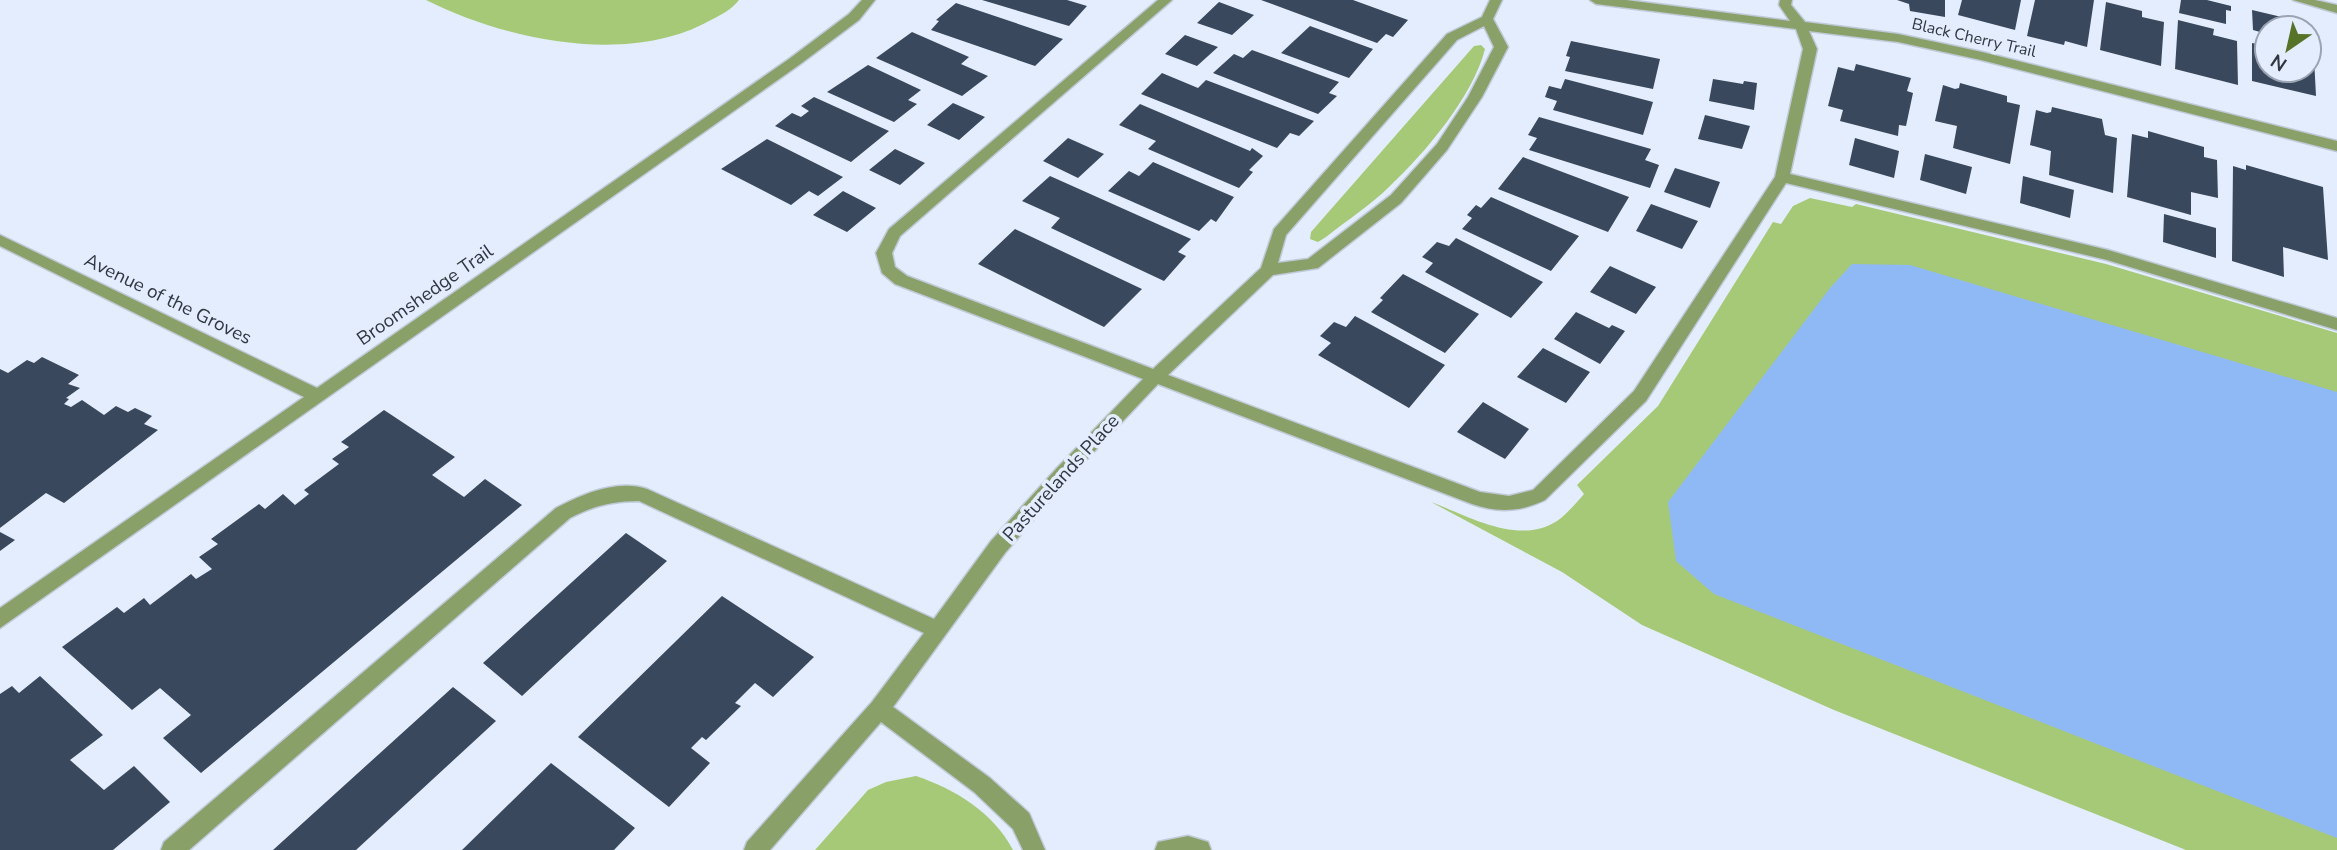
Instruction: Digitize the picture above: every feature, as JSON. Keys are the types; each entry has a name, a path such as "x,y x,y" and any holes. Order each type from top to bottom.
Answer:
{"street":[{"name":"Broomshedge Trail","path":"0,619 794,62 854,17 869,0"},
{"path":"1166,0 894,233 884,253 888,269 901,280 1478,499 1502,505 1521,504 1539,495 1640,396 1782,177 1811,49 1801,26 1785,5 1786,0"},
{"path":"1487,19 1501,47 1475,97 1443,147 1396,199 1312,264 1268,270 1279,233 1452,37 1487,19 1496,0"},
{"name":"Black Cherry Trail","path":"1596,0 1898,38 1982,56 2337,146"},
{"path":"2300,0 2337,9"},
{"path":"1782,177 2108,255 2337,324"},
{"name":"Avenue of the Groves","path":"0,240 317,396"},
{"name":"Pasturelands Place","path":"755,850 879,709 998,547 1063,473 1156,376 1268,270"},
{"path":"172,850 563,513 590,498 608,493 641,494 936,629"},
{"path":"879,709 982,785 1021,821 1034,850"},
{"path":"1166,850 1188,847 1200,850"}],"green space":[{"path":"426,0 739,0 722,14 677,35 642,42 605,45 529,36 492,26"},
{"path":"1481,45 1485,49 1479,67 1459,104 1433,140 1375,200 1318,242 1310,239 1311,232 1474,46"},
{"path":"1810,198 1852,207 1856,204 2106,264 2337,333 2337,850 2186,850 1834,710 1642,625 1562,572 1431,502 1477,521 1510,530 1542,528 1561,518 1584,494 1577,485 1658,406 1773,222 1781,224 1793,206"},
{"path":"916,776 959,795 972,804 995,825 1013,850 815,850 868,790 886,782"}],"water":[{"path":"1852,264 1910,265 2337,392 2337,838 1714,594 1676,561 1668,502 1830,288"}],"building":[{"path":"982,0 1067,0 1087,6 1069,26"},
{"path":"1261,0 1353,0 1408,20 1393,37 1386,34 1377,43"},
{"path":"1897,0 1945,0 1945,17 1910,11 1909,4"},
{"path":"1962,0 2021,0 2015,30 1958,15"},
{"path":"2035,0 2094,0 2087,47 2065,41 2064,45 2027,36"},
{"path":"2181,0 2207,0 2231,6 2231,11 2226,10 2226,24 2179,13"},
{"path":"1219,2 1254,15 1232,35 1197,23"},
{"path":"2106,2 2142,11 2142,17 2164,22 2161,66 2100,50"},
{"path":"956,3 1063,39 1035,66 931,30 939,21 936,20"},
{"path":"2252,10 2269,14 2253,14 2253,30"},
{"path":"2178,20 2214,29 2213,35 2237,41 2238,85 2175,69"},
{"path":"1310,26 1373,49 1349,78 1281,53"},
{"path":"912,32 969,57 961,64 988,76 962,96 876,58"},
{"path":"1185,35 1218,47 1197,66 1165,54"},
{"path":"1571,41 1660,59 1653,89 1565,71 1570,57 1566,56"},
{"path":"2252,43 2253,81 2252,81"},
{"path":"1252,50 1339,82 1329,93 1337,96 1318,114 1213,73 1234,54 1243,58"},
{"path":"1856,64 1911,78 1907,91 1913,93 1906,126 1899,125 1898,136 1840,121 1843,110 1828,106 1838,67 1854,71"},
{"path":"868,65 921,90 908,100 917,104 894,122 827,92"},
{"path":"1162,73 1198,88 1206,80 1314,121 1299,136 1290,133 1277,148 1141,94"},
{"path":"1565,79 1653,102 1643,135 1553,110 1557,101 1545,97 1549,86 1561,89"},
{"path":"1713,79 1743,84 1744,81 1757,83 1754,110 1709,101"},
{"path":"1960,83 2007,96 2007,102 2020,105 2010,164 1953,148 1957,126 1935,121 1943,85 1955,89 1959,88"},
{"path":"2265,84 2315,84 2316,96"},
{"path":"814,97 889,131 851,162 775,126 792,113 801,117 809,111 801,106"},
{"path":"953,103 985,117 959,140 927,125"},
{"path":"1140,104 1250,151 1252,148 1263,156 1249,170 1253,172 1239,188 1148,149 1156,141 1119,125"},
{"path":"2052,107 2102,119 2105,135 2117,138 2113,193 2049,175 2051,151 2030,145 2036,110 2047,113 2051,112"},
{"path":"1705,115 1750,126 1742,149 1698,139"},
{"path":"1539,117 1651,149 1645,160 1659,165 1650,188 1529,150 1537,138 1528,135"},
{"path":"2148,131 2204,147 2204,157 2217,160 2218,198 2191,192 2191,215 2127,197 2132,134 2148,138"},
{"path":"1068,138 1104,154 1078,178 1043,161"},
{"path":"1855,138 1899,151 1894,178 1849,165"},
{"path":"767,139 843,177 818,196 809,191 791,205 721,169"},
{"path":"895,149 925,163 900,185 869,170"},
{"path":"1925,154 1972,167 1966,194 1920,180"},
{"path":"1523,157 1629,197 1608,232 1498,189"},
{"path":"1153,162 1234,197 1216,222 1211,219 1199,231 1108,191 1129,171 1139,176"},
{"path":"2246,165 2323,187 2328,260 2283,247 2284,277 2232,261 2233,166 2246,170"},
{"path":"1675,168 1720,182 1710,208 1664,192"},
{"path":"1050,176 1191,239 1178,252 1186,256 1164,281 1051,228 1060,218 1022,201"},
{"path":"2023,176 2074,190 2070,218 2020,203"},
{"path":"843,191 876,208 847,232 813,215"},
{"path":"1491,197 1579,236 1551,271 1462,229 1472,218 1467,215 1476,205 1481,208"},
{"path":"1651,204 1698,221 1682,249 1636,231"},
{"path":"2164,214 2216,228 2216,258 2163,242"},
{"path":"1015,229 1142,289 1104,327 978,264"},
{"path":"1456,238 1543,282 1511,318 1425,272 1433,263 1422,257 1437,242 1449,246"},
{"path":"1610,266 1656,287 1636,314 1590,292"},
{"path":"1403,274 1479,314 1445,353 1371,312 1383,300 1380,298"},
{"path":"1576,312 1609,328 1612,325 1625,331 1600,364 1554,339"},
{"path":"1355,316 1445,365 1409,408 1318,355 1331,343 1320,336 1334,322 1346,327"},
{"path":"1543,348 1590,372 1566,403 1517,377"},
{"path":"42,357 79,375 68,384 80,388 66,398 69,399 64,404 71,407 82,400 104,415 116,406 128,412 135,408 152,416 144,424 158,430 64,503 46,493 0,528 0,369 8,373 27,360 34,363"},
{"path":"1483,402 1529,429 1505,459 1457,432"},
{"path":"384,410 455,457 432,475 464,497 485,479 522,505 201,773 163,738 191,715 160,688 132,710 62,647 117,607 124,613 144,598 150,605 191,574 196,579 212,569 199,557 218,544 211,539 259,504 265,509 283,494 295,505 309,494 304,490 339,464 332,459 349,447 341,442"},
{"path":"0,532 15,540 0,551"},
{"path":"626,533 667,561 522,696 483,663"},
{"path":"722,596 814,657 773,697 755,683 735,703 741,706 706,740 702,737 691,748 710,763 669,807 578,737"},
{"path":"40,676 103,735 70,760 104,790 134,766 170,802 113,850 0,850 0,694 12,686 19,693"},
{"path":"453,687 496,721 356,850 273,850"},
{"path":"551,763 635,828 614,850 462,850"}]}
